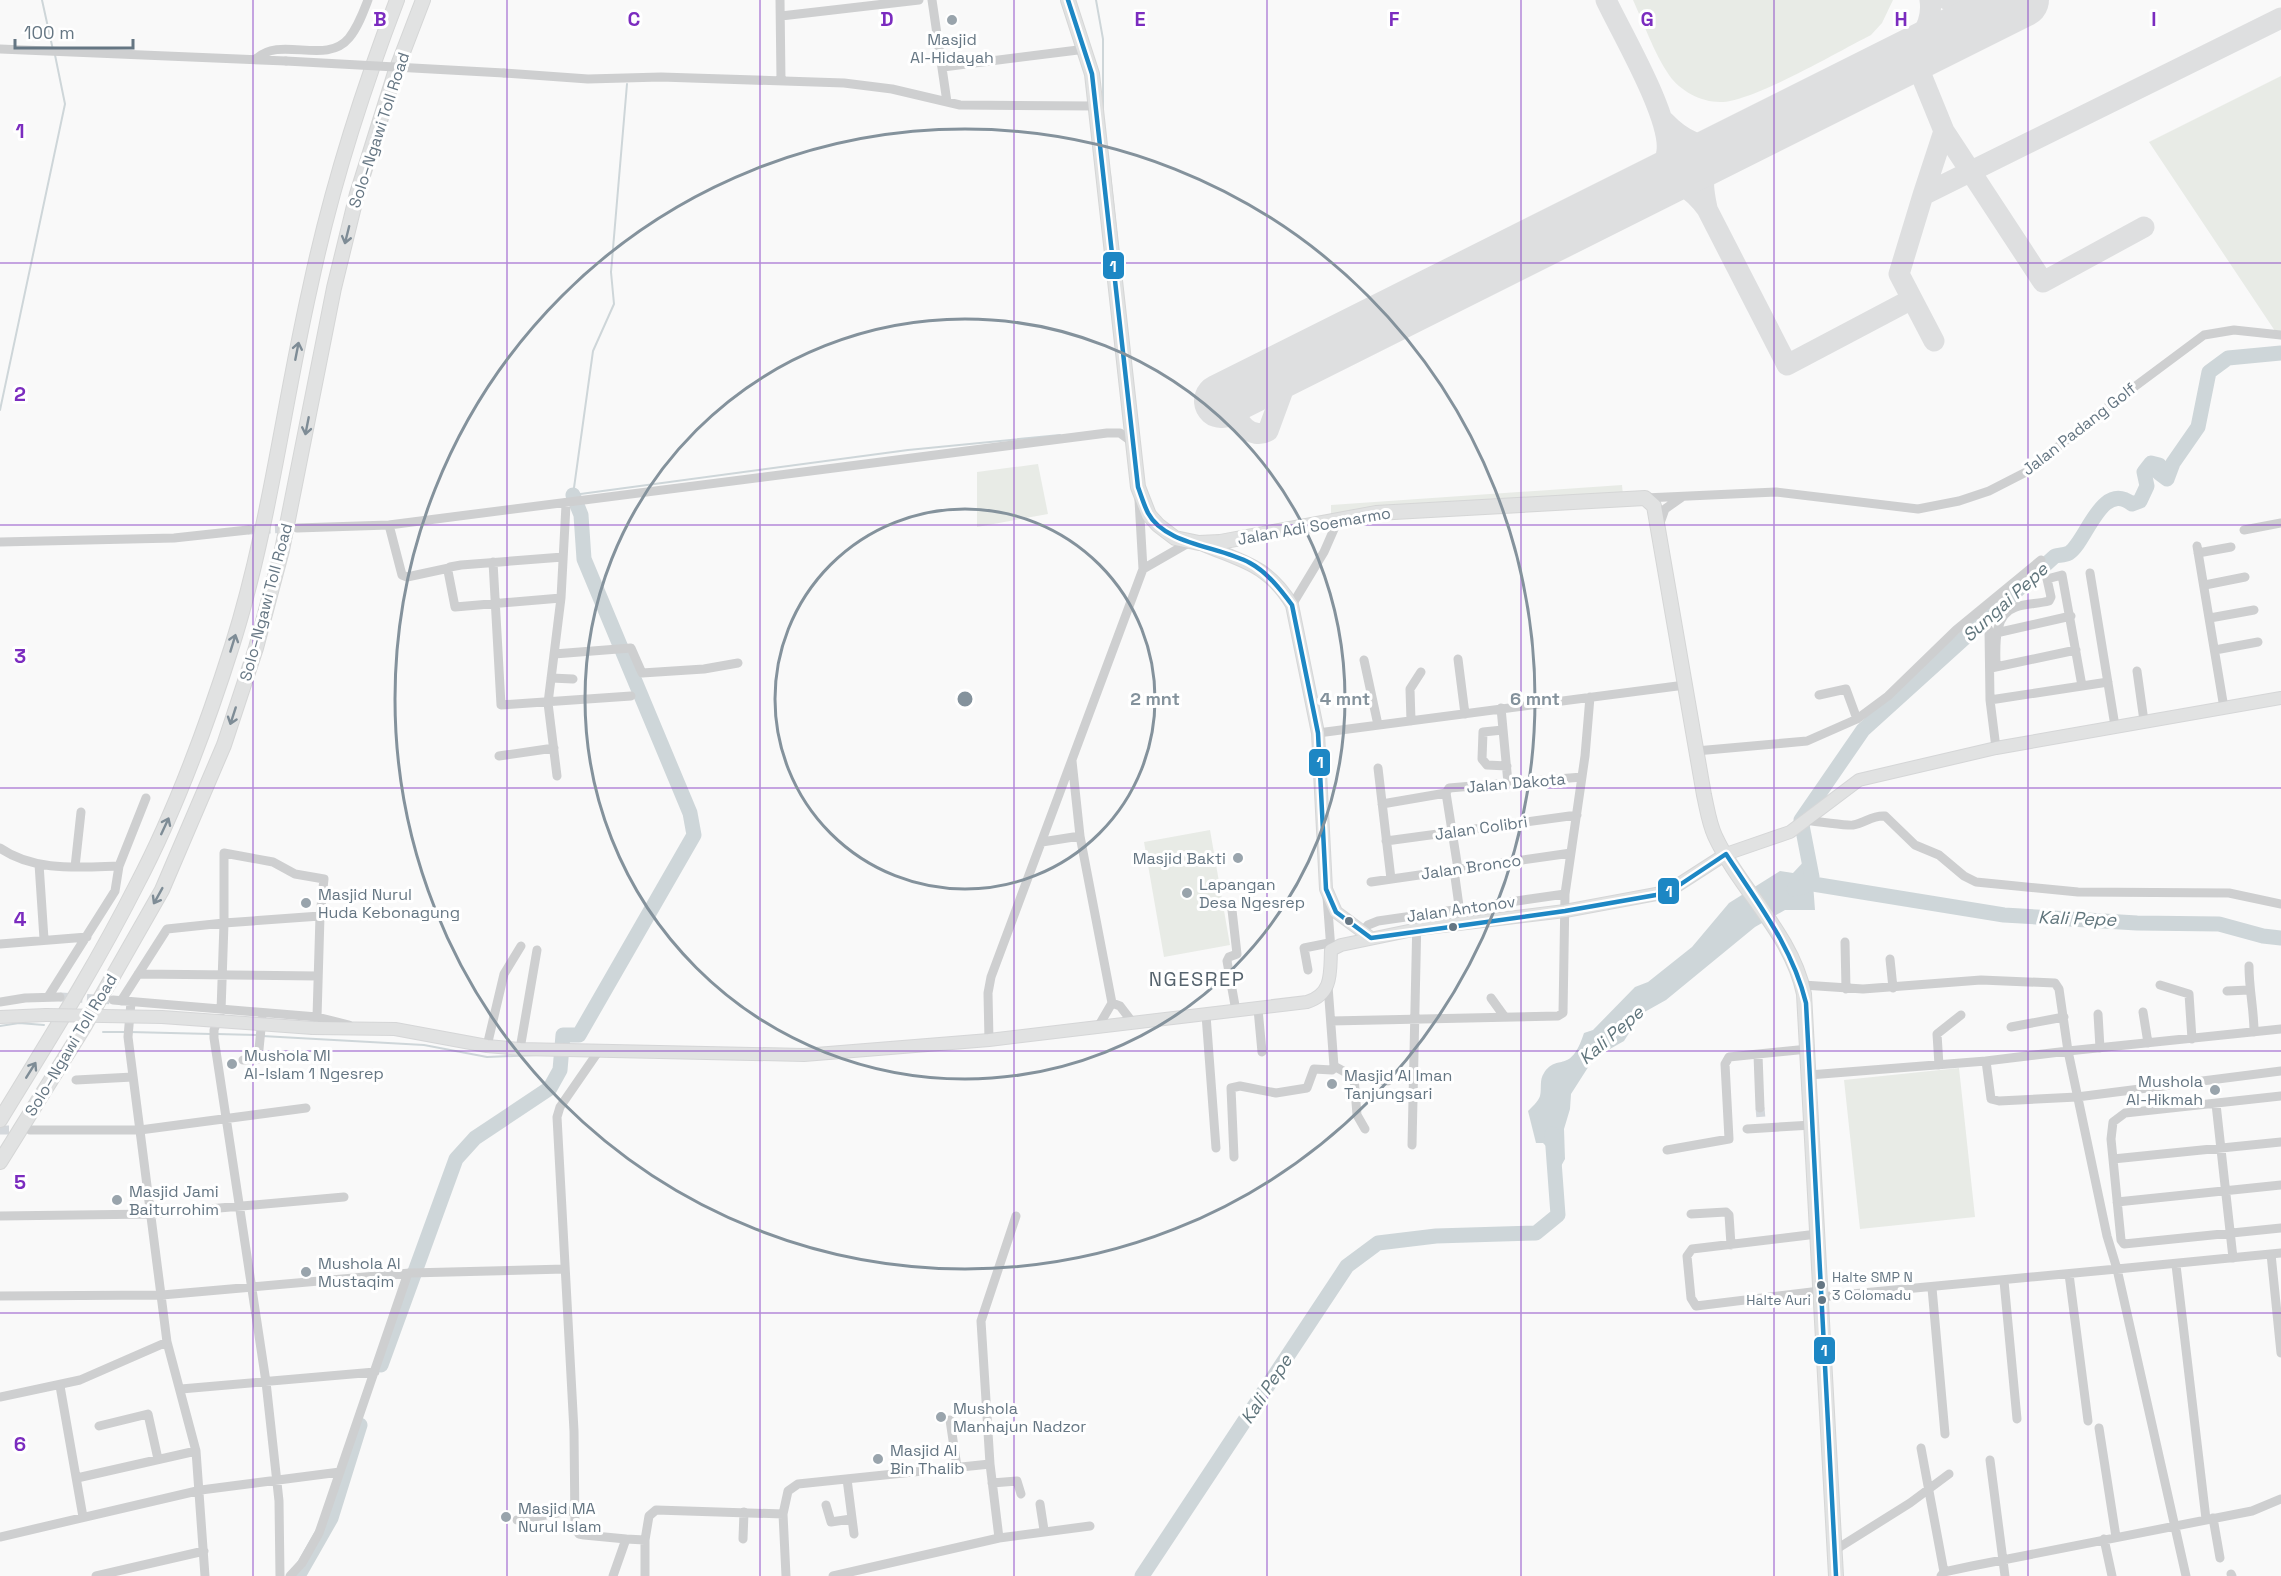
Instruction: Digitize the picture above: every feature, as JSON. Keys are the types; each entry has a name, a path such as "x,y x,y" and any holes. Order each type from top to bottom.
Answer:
{"highway":[{"name":"Solo–Ngawi Toll Road","path":"0,1120 69,1008 137,885 173,808 199,741 232,645 258,552 309,289 333,188 378,50 397,0"},
{"name":"Solo–Ngawi Toll Road","path":"0,1162 84,1027 162,890 224,745 256,648 282,550 334,288 357,194 395,73 423,0"},
{"name":"Jalan Adi Soemarmo","path":"1068,0 1086,49 1092,74 1138,487 1149,515 1158,525 1175,538 1195,542 1220,542 1385,513 1613,499 1655,500"},
{"name":"Jalan Adi Soemarmo","path":"1613,499 1637,505 1651,517 1659,530"},
{"path":"1655,500 1696,751 1712,829 1785,946 1803,985 1836,1576"}],"main road":[{"path":"1195,542 1251,563 1280,588 1292,605 1318,734 1326,889 1336,912 1367,935"},
{"path":"0,1017 46,1015 162,1017 315,1023 406,1031 487,1046 520,1049 769,1056 989,1040 1258,1009 1315,999 1328,986 1330,947 1367,935 1565,911 1667,892 1726,854 1790,832 1859,780 1996,748 2281,698"}],"street":[{"path":"256,59 268,50 324,50 343,44 357,27 368,0"},
{"path":"780,0 781,80"},
{"path":"781,16 919,0"},
{"path":"932,0 947,102"},
{"path":"0,49 256,59 588,79 781,80 870,86 960,105 1096,106"},
{"path":"943,67 1086,49"},
{"name":"Jalan Padang Golf","path":"1655,500 1687,495 1776,492 1910,508 1959,501 1989,491 2030,470 2103,410 2204,335 2234,330 2281,335"},
{"path":"297,528 389,525 566,505 1130,430"},
{"path":"989,1040 988,993 991,977 1143,569 1138,487"},
{"path":"1659,530 1665,508 1675,500 1687,495"},
{"path":"557,776 548,703 561,598 566,505"},
{"path":"1292,605 1324,552 1338,520"},
{"path":"2244,530 2281,523"},
{"path":"389,525 402,575 407,577 493,562 563,557"},
{"path":"0,542 174,538 249,530"},
{"path":"1143,569 1195,542"},
{"path":"2224,708 2198,549 2230,547"},
{"path":"1696,751 1807,741 1857,719 1908,678 1939,645 1983,620 2041,560"},
{"path":"493,562 494,602 499,631 501,705 631,696"},
{"path":"449,568 454,607 561,598"},
{"path":"2090,573 2115,726"},
{"path":"1996,748 1990,700 1996,633 2005,616 2013,608 2050,599 2047,581 2050,577 2062,575 2082,686"},
{"path":"2205,585 2245,577"},
{"path":"2210,618 2254,610"},
{"path":"1996,633 2071,616"},
{"path":"1983,620 1992,668"},
{"path":"2215,650 2258,642"},
{"path":"554,654 632,649 640,673 704,669 738,663"},
{"path":"1992,668 2076,650"},
{"path":"1458,659 1465,714"},
{"path":"1364,660 1378,725"},
{"path":"2137,671 2144,721"},
{"path":"1411,721 1410,689 1421,672"},
{"path":"551,678 573,679"},
{"path":"1990,700 2108,682"},
{"path":"1318,734 1685,685"},
{"path":"1819,695 1846,689 1857,719"},
{"path":"1331,1022 1558,1016 1564,1012 1565,894 1582,777 1590,697"},
{"path":"1501,708 1508,783"},
{"path":"1503,730 1483,732 1482,759 1487,765 1507,765"},
{"path":"499,756 554,748"},
{"path":"1072,758 1080,836 1112,1003 1098,1027"},
{"path":"1378,768 1390,879"},
{"name":"Jalan Dakota","path":"1382,804 1446,793 1449,788 1582,777"},
{"path":"1446,793 1462,924"},
{"path":"48,997 115,891 119,866 146,798"},
{"path":"75,867 81,813"},
{"name":"Jalan Colibri","path":"1386,841 1577,815"},
{"path":"1806,821 1816,823 1834,821 1849,825 1869,817 1884,816 1915,845 1939,855 1964,876 1977,882 2078,892 2229,893 2281,904"},
{"path":"1042,842 1080,836"},
{"path":"0,848 14,856 39,864 75,867 119,866"},
{"path":"280,1576 277,1478 266,1382 214,1034 221,1011 223,974 224,922 225,852 273,862 299,876 324,879 315,1023 263,1014 221,1011 117,1001 138,974 167,929 224,922 320,916"},
{"name":"Jalan Bronco","path":"1371,882 1571,853"},
{"path":"39,864 44,939"},
{"path":"1308,970 1304,948 1330,947 1326,889"},
{"name":"Jalan Antonov","path":"1367,935 1372,923 1565,894"},
{"path":"1546,896 1548,913"},
{"path":"1232,910 1237,954 1229,957 1227,961 1236,1011"},
{"path":"1413,1145 1418,930 1416,916"},
{"path":"0,944 87,937"},
{"path":"1845,942 1846,990"},
{"path":"487,1046 504,974 521,946"},
{"path":"520,1049 537,950"},
{"path":"1890,959 1893,988"},
{"path":"2249,966 2249,999 2254,1008 2254,1032"},
{"path":"138,974 318,976"},
{"path":"1803,985 1846,990 1981,980 2057,984 2077,1097 2107,1236 2117,1269 2172,1525 2186,1576"},
{"path":"2160,985 2188,994 2192,1039"},
{"path":"1328,986 1332,1062 1335,1067 1354,1077 1388,1081"},
{"path":"2227,991 2249,990"},
{"path":"0,1002 60,997"},
{"path":"1491,998 1504,1016"},
{"path":"131,1002 128,1032 167,1342 196,1451 201,1490 205,1576"},
{"path":"1112,1003 1120,1006 1133,1023"},
{"path":"1258,1009 1262,1052"},
{"path":"2143,1012 2148,1043"},
{"path":"258,1059 263,1014"},
{"path":"2098,1014 2100,1048"},
{"path":"1206,1015 1216,1148"},
{"path":"1939,1065 1937,1034 1961,1015"},
{"path":"2011,1027 2064,1017"},
{"path":"1809,1075 1986,1061 2281,1029"},
{"path":"1667,1149 1729,1139 1726,1060 1808,1049"},
{"path":"598,1052 560,1107 557,1117 574,1431 575,1528 579,1534 645,1540"},
{"path":"1758,1054 1760,1108"},
{"path":"243,1060 290,1057"},
{"path":"1986,1061 1993,1101 2077,1097 2281,1071"},
{"path":"1234,1157 1231,1088 1240,1086 1276,1093 1307,1088 1314,1070 1332,1070 1335,1067"},
{"path":"76,1080 133,1077"},
{"path":"1354,1077 1357,1115 1365,1129"},
{"path":"2281,1096 2119,1115 2113,1122 2111,1132 2121,1240 2124,1244 2281,1228"},
{"path":"2216,1104 2233,1258"},
{"path":"30,1130 140,1131 306,1108"},
{"path":"1747,1130 1761,1124 1812,1125"},
{"path":"2113,1159 2281,1142"},
{"path":"2117,1202 2281,1185"},
{"path":"0,1216 152,1214 344,1197"},
{"path":"1691,1214 1726,1212 1729,1215 1731,1245"},
{"path":"999,1538 990,1464 980,1337 981,1321 1016,1216"},
{"path":"1817,1234 1688,1252 1692,1298 1696,1306 1820,1294 2004,1281 2276,1253 2281,1353"},
{"path":"2176,1265 2209,1518 2220,1558"},
{"path":"0,1296 162,1295 252,1285 421,1272 565,1269"},
{"path":"290,1576 302,1563 319,1533 409,1273"},
{"path":"2069,1274 2088,1421"},
{"path":"2004,1281 2017,1419"},
{"path":"1932,1287 1945,1434"},
{"path":"0,1397 60,1386 106,1371 167,1342"},
{"path":"181,1389 375,1372"},
{"path":"60,1386 83,1517"},
{"path":"99,1426 148,1414 158,1459"},
{"path":"950,1420 957,1467"},
{"path":"2099,1428 2116,1537"},
{"path":"1921,1448 1942,1574 2172,1525 2252,1511 2281,1499"},
{"path":"77,1478 196,1451"},
{"path":"1990,1460 2005,1559 2005,1576"},
{"path":"786,1576 783,1514 785,1499 792,1487 798,1484 990,1464"},
{"path":"0,1537 201,1490 277,1478 340,1472"},
{"path":"1835,1551 1929,1490 1949,1474"},
{"path":"847,1479 854,1534"},
{"path":"992,1483 1017,1481 1021,1494"},
{"path":"1040,1504 1044,1530"},
{"path":"826,1505 831,1522 851,1519"},
{"path":"517,1520 575,1510"},
{"path":"645,1576 645,1540 649,1516 656,1510 783,1514"},
{"path":"743,1539 744,1512"},
{"path":"833,1576 999,1538 1044,1530 1090,1526"},
{"path":"613,1576 626,1539"},
{"path":"2104,1539 2112,1576"},
{"path":"96,1576 204,1551"}],"shaded area":[{"path":"1633,0 1893,0 1882,23 1871,35 1773,85 1734,100 1720,102 1698,98 1685,91 1674,81 1659,57"},
{"path":"2281,76 2281,340 2149,142"},
{"path":"1038,464 1048,514 977,527 977,472"},
{"path":"1622,485 1623,495 1331,514 1331,505"},
{"name":"Lapangan Desa Ngesrep","path":"1210,830 1230,945 1164,957 1144,842"},
{"path":"1959,1068 1975,1217 1860,1229 1844,1080"}],"water":[{"path":"1808,857 1811,857 1815,910 1785,910 1755,927 1666,1000 1641,1014 1624,1041 1594,1058 1571,1094 1570,1109 1564,1129 1565,1159 1560,1168 1552,1152 1543,1143 1536,1143 1528,1111 1539,1098 1544,1073 1554,1064 1569,1059 1579,1046 1584,1033 1593,1030 1635,987 1648,982 1692,947 1729,903 1780,871 1793,873"}],"waterway":[{"path":"42,0 53,50"},
{"path":"1096,0 1103,39 1103,112"},
{"path":"0,410 65,104 55,55"},
{"path":"627,84 611,272 614,304 593,351 573,495 908,450 1060,435"},
{"path":"1110,174 1137,427"},
{"name":"Sungai Pepe","path":"1812,877 1801,820 1863,730 2055,556 2069,553 2103,506 2112,500 2121,499 2132,504 2140,501 2147,486 2144,472 2151,463 2159,465 2159,473 2167,479 2173,463 2198,427 2209,372 2228,358 2281,353"},
{"path":"381,1365 456,1159 475,1138 550,1088 560,1070 563,1035 579,1035 694,835 690,813 584,559 581,515 573,495"},
{"name":"Kali Pepe","path":"1794,889 1813,884 2004,915 2137,923 2219,924 2263,936 2281,938"},
{"path":"0,1026 19,1023 44,1025"},
{"path":"103,1032 124,1032"},
{"path":"130,1032 211,1034"},
{"path":"217,1034 256,1035"},
{"path":"262,1036 424,1045 487,1057 537,1055"},
{"name":"Kali Pepe","path":"1142,1576 1347,1266 1378,1243 1436,1236 1536,1233 1558,1215 1552,1134"},
{"path":"298,1576 331,1518 360,1425"}],"taxiway":[{"path":"1606,0 1654,97 1666,136 1665,160 1653,185"},
{"path":"1897,63 1922,36 1929,19 1930,0"},
{"path":"1948,0 1980,11 2005,9"},
{"path":"1934,341 1899,274 1923,195 2281,18"},
{"path":"1913,55 1944,131 1923,195"},
{"path":"1664,121 1686,139 1701,145 1729,147"},
{"path":"1944,131 2043,282 2144,227"},
{"path":"1707,208 1704,188 1705,172 1713,160 1729,147"},
{"path":"1653,185 1670,183 1684,187 1707,209 1787,365 1912,299"},
{"path":"1285,369 1259,369 1243,377 1234,389 1233,403 1237,417 1245,428 1256,433 1268,431 1286,382 1302,361"}],"runway":[{"path":"1221,401 2022,0"}],"tunnel":[{"path":"248,530 291,528"},
{"path":"60,997 113,1000"},
{"path":"1760,1108 1761,1119"},
{"path":"0,1130 22,1130"}],"transit line":[{"name":"1","path":"1068,0 1092,74 1138,487 1148,513 1156,524 1167,532 1194,544 1250,563 1268,576 1292,605 1318,733 1326,889 1336,912 1371,938 1565,911 1656,895 1672,890 1726,854 1783,943 1800,982 1806,1003 1836,1576"}],"place":[{"name":"Masjid Al-Hidayah","path":"952,20"},
{"name":"Masjid Bakti","path":"1238,858"},
{"name":"Lapangan Desa Ngesrep","path":"1187,893"},
{"name":"Masjid Nurul Huda Kebonagung","path":"306,903"},
{"name":"Mushola MI Al-Islam 1 Ngesrep","path":"232,1064"},
{"name":"Masjid Al Iman Tanjungsari","path":"1332,1084"},
{"name":"Mushola Al-Hikmah","path":"2215,1090"},
{"name":"Masjid Jami Baiturrohim","path":"117,1200"},
{"name":"Mushola Al Mustaqim","path":"306,1272"},
{"name":"Halte SMP N 3 Colomadu","path":"1821,1285"},
{"name":"Halte Auri","path":"1822,1300"},
{"name":"Mushola Manhajun Nadzor","path":"941,1417"},
{"name":"Masjid Al Bin Thalib","path":"878,1459"},
{"name":"Masjid MA Nurul Islam","path":"506,1517"}],"district":[{"name":"NGESREP","path":"1197,979"}]}
